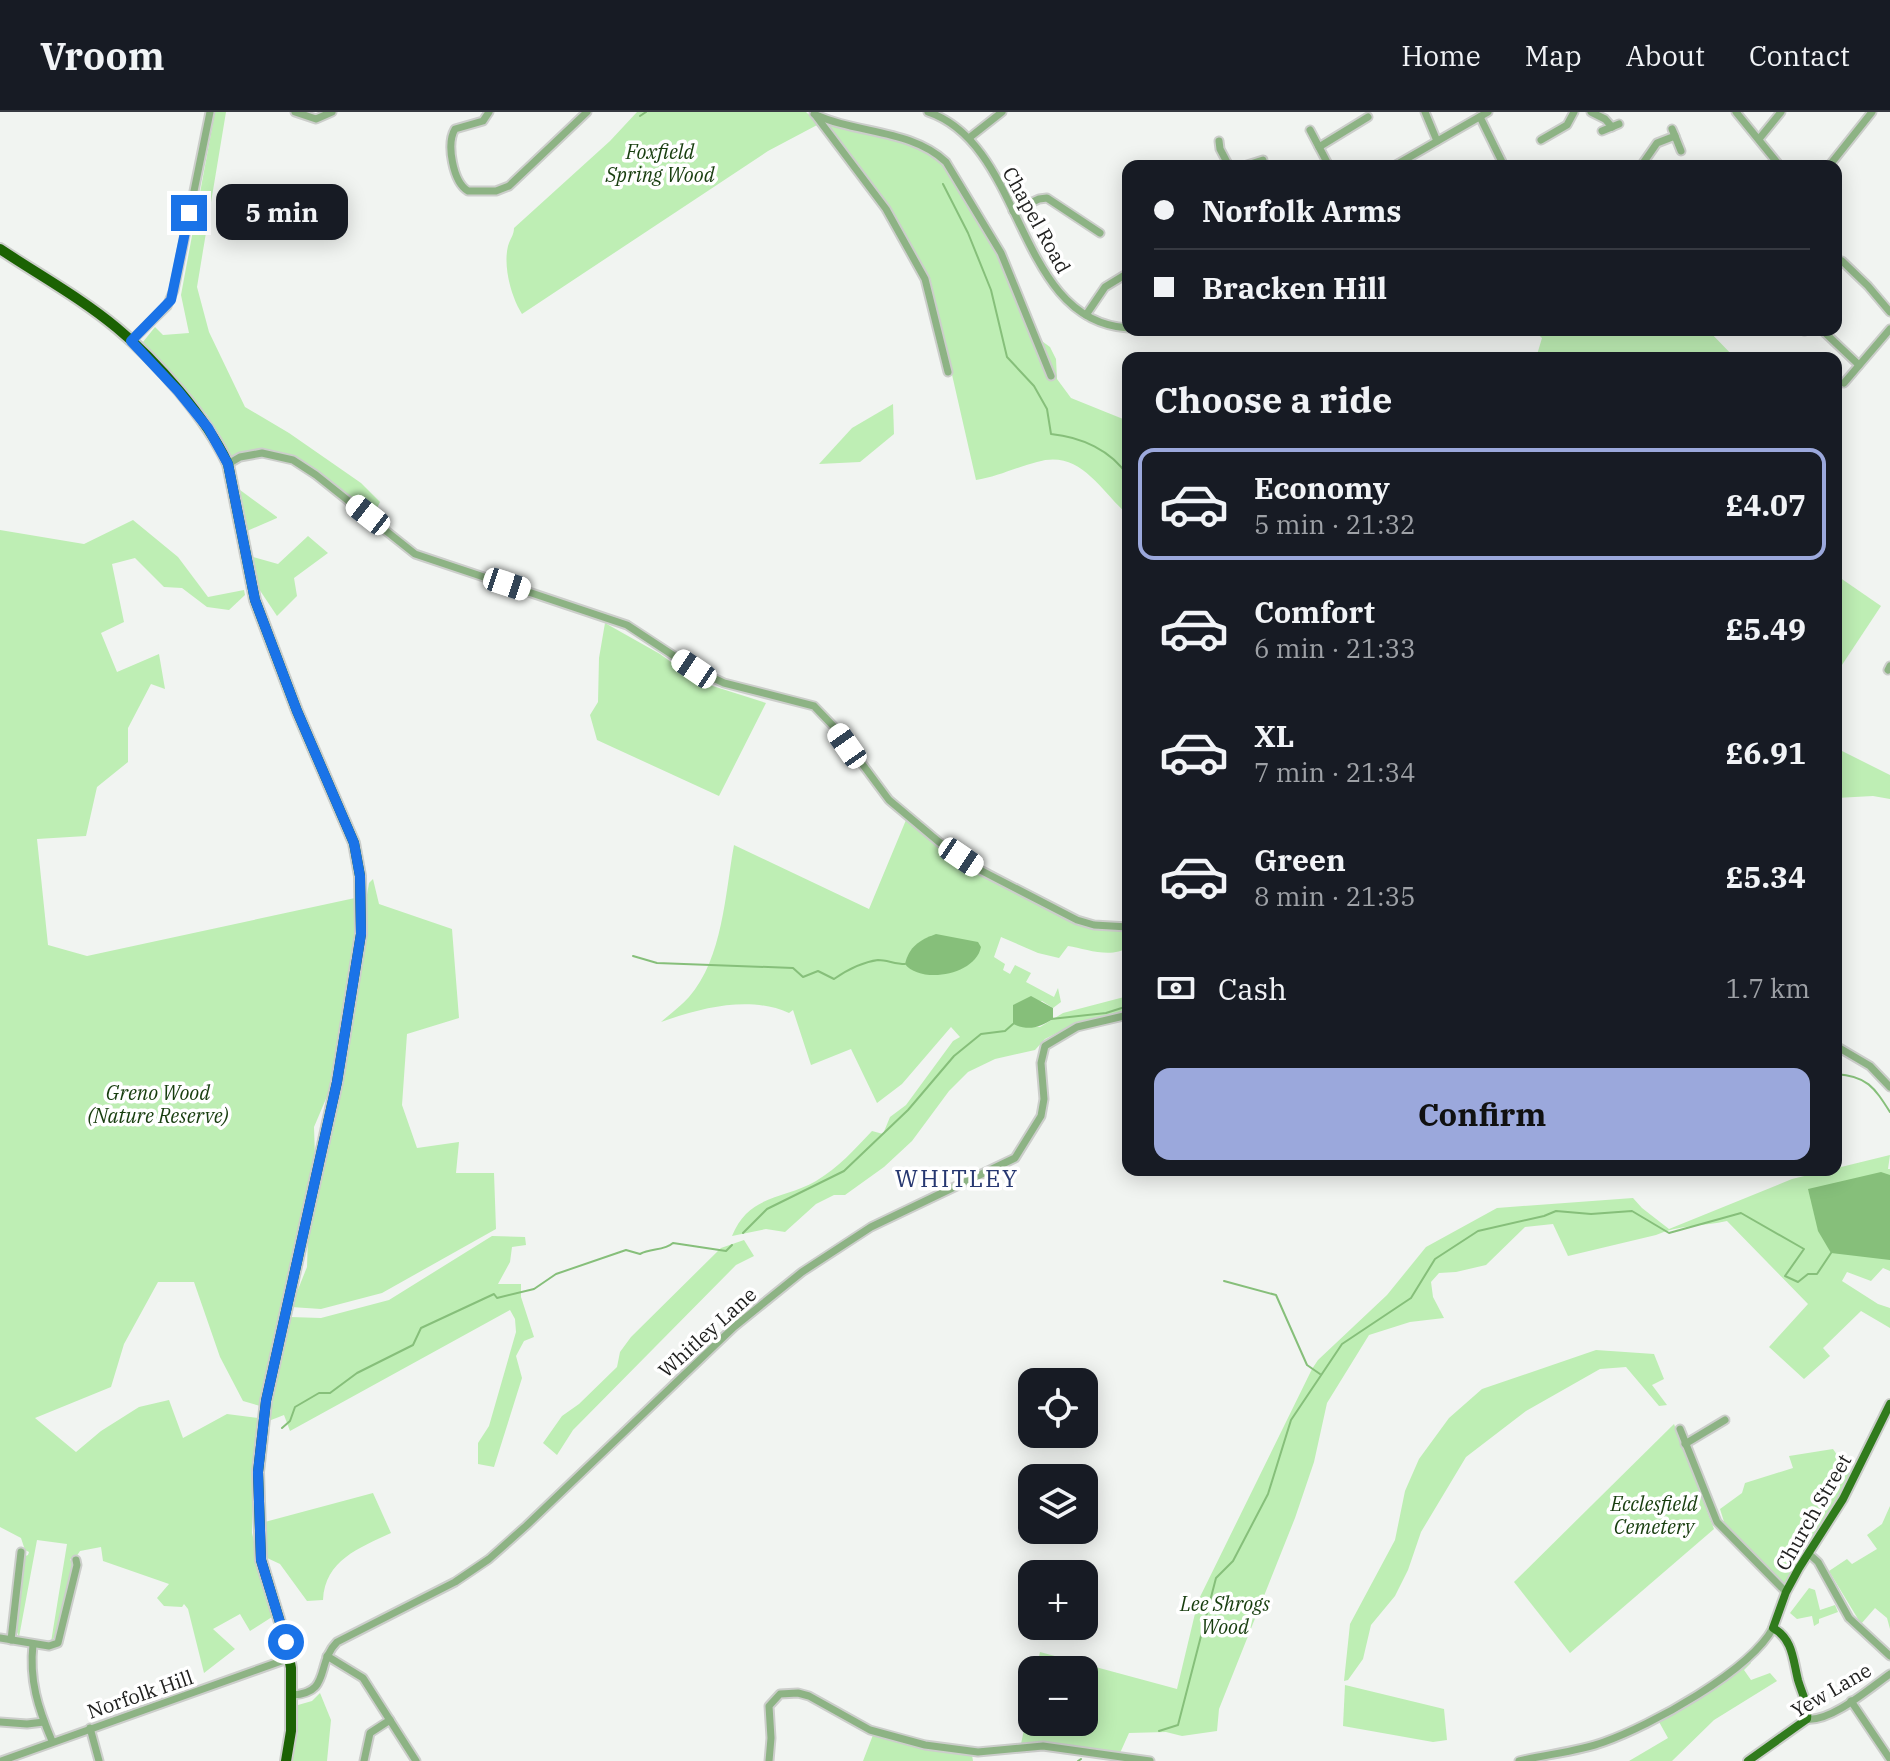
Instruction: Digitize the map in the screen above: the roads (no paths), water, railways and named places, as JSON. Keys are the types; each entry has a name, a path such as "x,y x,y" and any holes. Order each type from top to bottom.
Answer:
{"highway":[{"path":"0,249 91,308 131,341 208,428 228,464 255,600 297,711 354,843 360,876 361,934 337,1082 266,1401 258,1472 261,1560 290,1658 291,1731 286,1761"}],"main road":[{"name":"Church Street","path":"1773,1628 1786,1592 1843,1499 1890,1404"},
{"path":"1773,1628 1783,1636 1793,1652 1807,1707 1807,1719"},
{"name":"Yew Lane","path":"1748,1761 1807,1719"}],"street":[{"path":"131,341 167,306 174,290 210,112"},
{"path":"295,112 316,119 332,112"},
{"path":"489,112 483,121 455,129 450,138 459,182 468,191 496,191 509,186 587,112"},
{"name":"Chapel Road","path":"928,112 954,125 969,138 987,163 1054,286 1070,304 1086,315 1122,327"},
{"path":"969,138 1002,112"},
{"path":"1425,112 1437,141"},
{"path":"1404,160 1488,112"},
{"path":"1541,140 1567,125 1574,112"},
{"path":"1591,112 1616,125 1602,131"},
{"path":"1736,112 1775,160"},
{"path":"1759,139 1781,112"},
{"path":"1834,160 1872,112"},
{"path":"813,113 886,209 925,279 948,372"},
{"path":"813,113 912,142 946,162 1001,253 1051,376"},
{"path":"1319,147 1368,117"},
{"path":"1480,117 1501,160"},
{"path":"1310,130 1326,160"},
{"path":"1645,160 1657,143 1674,132 1681,151"},
{"path":"1219,141 1226,160"},
{"path":"1013,211 1047,198 1095,233"},
{"path":"1842,261 1890,312"},
{"path":"1086,315 1105,287 1122,277"},
{"path":"1844,383 1890,329"},
{"path":"1828,336 1859,365"},
{"path":"228,464 240,457 262,453 293,460 326,482 415,554 627,625 694,669 724,683 814,706 837,730 889,800 939,842 982,871 1077,920 1094,925 1122,927"},
{"name":"Whitley Lane","path":"292,1695 308,1694 315,1689 327,1656 337,1642 455,1582 489,1559 734,1327 802,1272 871,1227 1015,1158 1041,1116 1044,1099 1041,1063 1045,1046 1077,1027 1122,1016"},
{"path":"1842,1050 1870,1066 1890,1087"},
{"path":"1685,1444 1725,1420"},
{"path":"1680,1429 1717,1522 1786,1592"},
{"path":"11,1640 21,1552"},
{"path":"1808,1553 1818,1562 1849,1618 1890,1656"},
{"path":"0,1638 33,1644 56,1644 64,1622 76,1560"},
{"path":"1519,1761 1593,1746 1642,1726 1726,1674 1773,1628"},
{"path":"33,1644 33,1684 52,1741"},
{"path":"327,1656 363,1678 416,1761"},
{"name":"Norfolk Hill","path":"1,1761 290,1658"},
{"name":"Yew Lane","path":"1807,1719 1820,1718 1890,1674"},
{"path":"769,1761 769,1706 775,1697 792,1693 809,1696 883,1735 925,1745 978,1752 1043,1746 1150,1761"},
{"path":"1851,1701 1890,1759"},
{"path":"364,1761 370,1733 390,1720"},
{"path":"0,1722 44,1722"},
{"path":"90,1728 99,1761"}],"waterway":[{"path":"640,116 646,112"},
{"path":"943,184 968,233 991,290 1007,357 1034,386 1047,409 1051,434 1094,446 1122,468"},
{"path":"633,956 657,963 793,968 803,977 818,971 834,979 872,961 905,964"},
{"path":"1051,1019 1106,1013 1122,1008"},
{"path":"743,1233 767,1209 844,1171 908,1110 954,1056 981,1034 1005,1031 1013,1024"},
{"path":"1842,1075 1869,1084 1890,1112"},
{"path":"1159,1731 1178,1725 1216,1578 1233,1561 1268,1494 1291,1420 1342,1344 1411,1298 1435,1259 1478,1231 1556,1211 1591,1214 1632,1211 1669,1233 1741,1213 1804,1249 1785,1276 1798,1282 1808,1274 1817,1274 1831,1253"},
{"path":"282,1428 290,1421 295,1407 319,1393 330,1393 357,1373 413,1345 421,1328 494,1294 497,1298 534,1289 556,1274 626,1250 640,1254 673,1243 726,1251 732,1245"},
{"path":"1224,1281 1276,1295 1307,1365 1320,1374"}],"district":[{"name":"WHITLEY","path":"957,1178"}],"park label":[{"name":"Foxfield Spring Wood","path":"660,162"},
{"name":"Greno Wood (Nature Reserve)","path":"158,1104"},
{"name":"Ecclesfield Cemetery","path":"1654,1514"},
{"name":"Lee Shrogs Wood","path":"1225,1614"}]}
